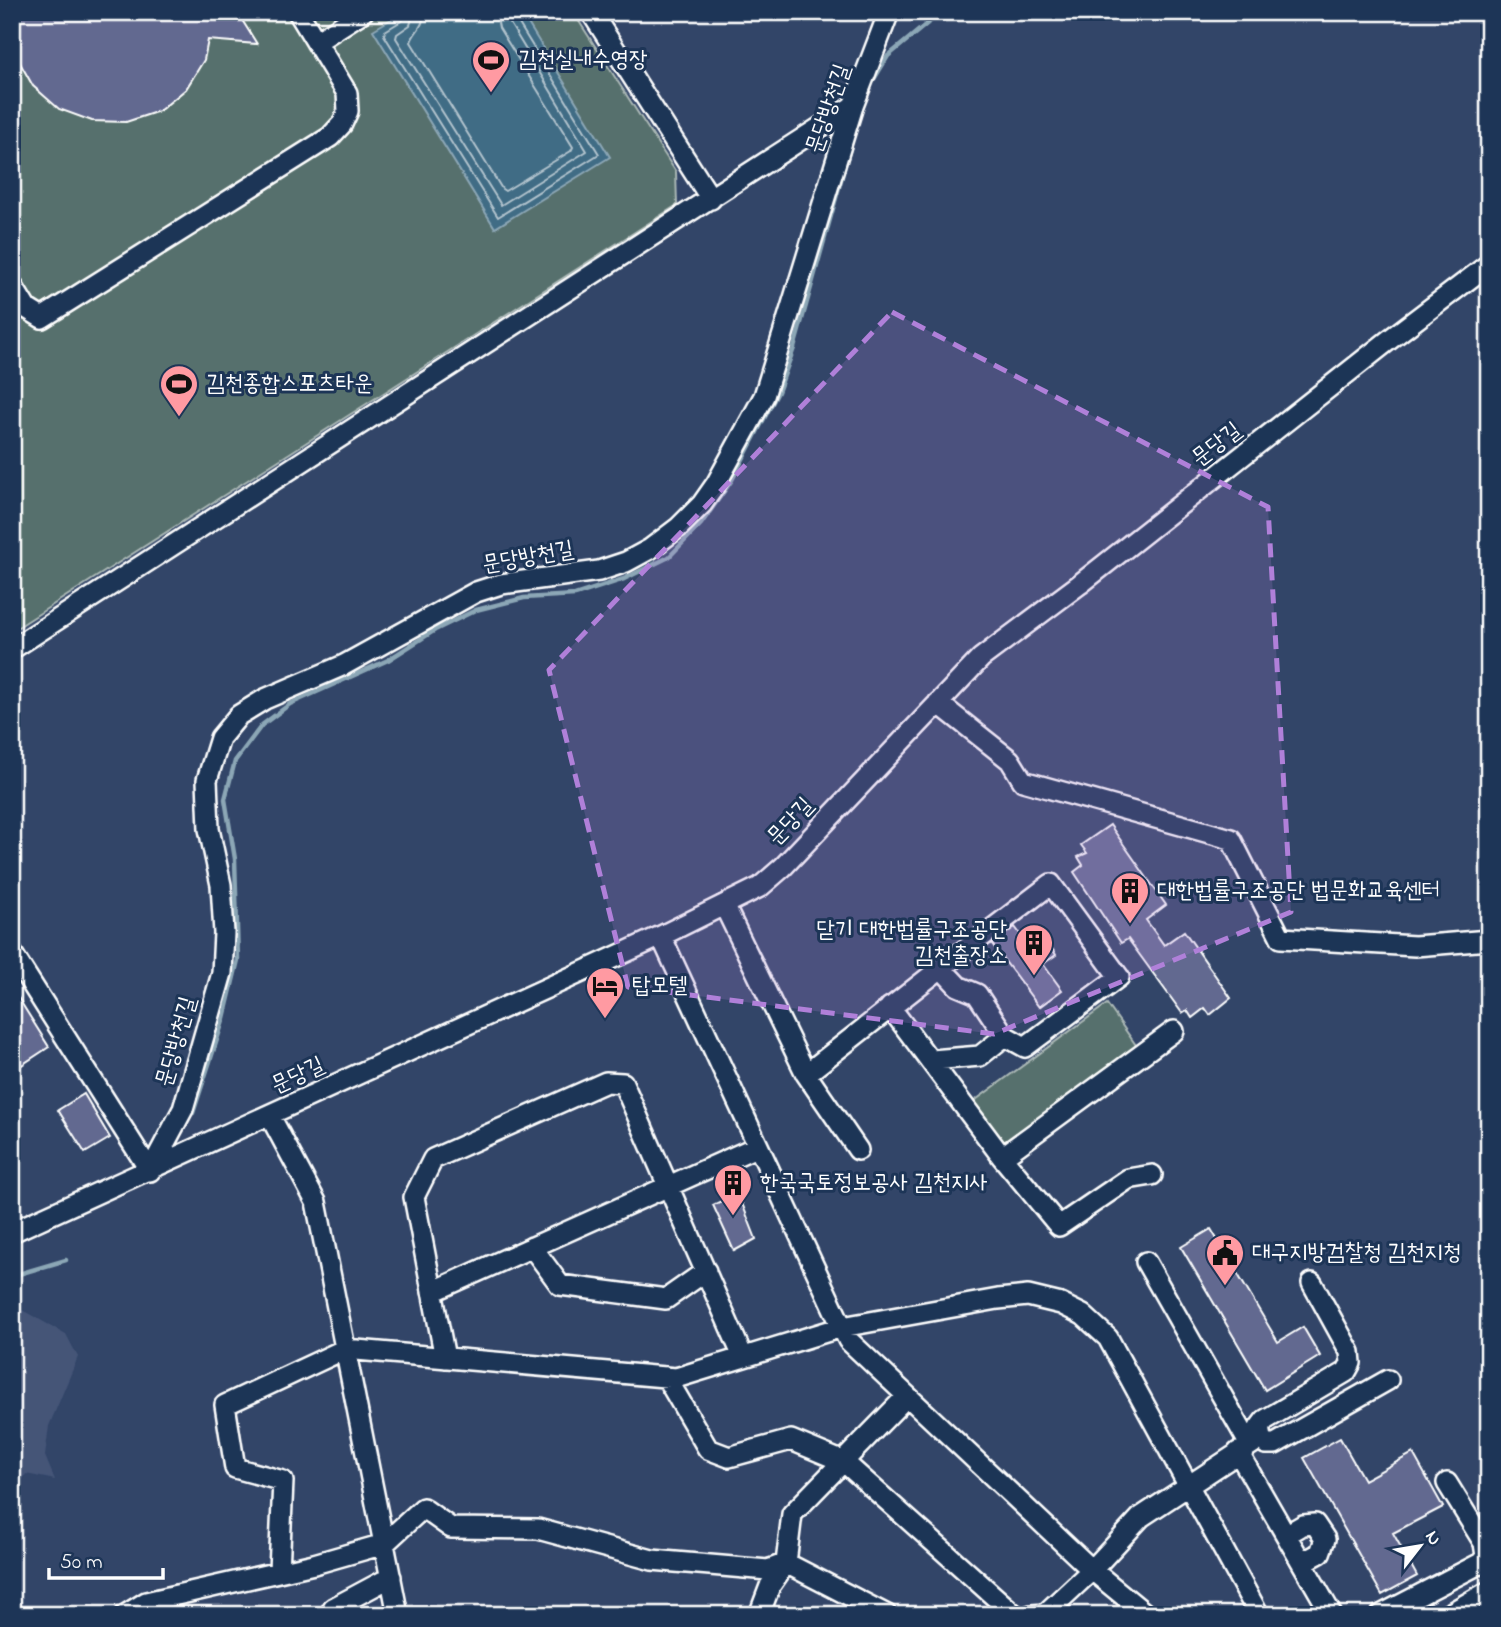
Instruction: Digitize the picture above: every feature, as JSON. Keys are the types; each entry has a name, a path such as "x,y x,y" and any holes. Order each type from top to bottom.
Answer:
{"street":[{"path":"12,285 19,312 42,318 330,136 342,124 348,111 347,93 298,12"},
{"path":"316,41 363,12"},
{"path":"591,12 710,199"},
{"name":"문당방천길","path":"150,1171 183,1109 222,973 224,933 221,885 209,828 208,780 220,738 239,715 265,699 345,665 476,592 501,584 599,571 626,562 650,549 687,519 716,484 764,396 853,106 889,12"},
{"path":"12,649 853,106"},
{"name":"문당길","path":"12,1232 661,936 760,887 783,867 981,658 1080,584 1489,264"},
{"path":"938,704 1010,760 1023,781 1231,839 1281,938 1415,946 1489,940"},
{"path":"806,1074 940,968 1051,884 1119,976 1024,1047 1005,1035 977,994 958,986 940,968"},
{"path":"724,905 806,1074 858,1150"},
{"path":"661,936 848,1340 1091,1570 1147,1615"},
{"path":"12,953 150,1171"},
{"path":"890,1007 1002,1157 1059,1226 1128,1179 1152,1175"},
{"path":"1002,1157 1174,1031"},
{"path":"932,1060 979,1056 1005,1035"},
{"path":"445,1358 414,1197 433,1159 606,1082 623,1083 743,1357"},
{"path":"270,1116 316,1202 398,1615"},
{"path":"432,1292 758,1146"},
{"path":"531,1247 560,1285 666,1299 706,1271"},
{"path":"1146,1262 1250,1445 1289,1539 1332,1615"},
{"path":"1031,1615 1045,1614 1141,1517 1250,1445 1265,1420 1346,1372 1351,1363 1350,1352 1312,1283"},
{"path":"279,1572 283,1481 235,1468 225,1405 345,1349 676,1378 842,1327 998,1299 1028,1297 1061,1304 1083,1315 1108,1338 1259,1615"},
{"path":"666,1377 708,1449 729,1457 791,1440 844,1462 1015,1615"},
{"path":"1250,1445 1275,1444 1388,1380"},
{"path":"759,1615 771,1587 786,1563 792,1514 907,1396"},
{"path":"1381,1615 1481,1563 1486,1556 1484,1543 1447,1483"},
{"path":"125,1615 146,1602 279,1572 384,1544 423,1508 451,1528 538,1529 652,1560 768,1570 786,1563 887,1615"},
{"path":"1289,1539 1291,1532 1303,1525 1315,1524 1322,1532 1325,1539 1320,1553 1309,1559 1299,1557"},
{"path":"330,1615 333,1608 391,1577"},
{"path":"1447,1615 1489,1591"}],"highlighted area":[{"path":"892,312 1268,507 1291,912 994,1034 628,987 549,670"}],"shaded area":[{"path":"22,1310 66,1334 78,1357 49,1426 45,1456 55,1480 26,1474 12,1498 12,1315"}],"green space":[{"name":"김천종합스포츠타운","path":"12,12 573,12 676,172 677,205 12,631"},
{"path":"1107,1004 1138,1048 1004,1148 973,1102"}],"water":[{"name":"김천실내수영장","path":"403,12 521,12 610,157 495,228 373,30"}],"building":[{"path":"12,12 237,12 257,44 208,40 204,60 186,89 159,111 126,122 92,121 59,109 33,86 16,56 12,38"},
{"name":"대한법률구조공단 법문화교육센터","path":"1110,825 1166,905 1146,920 1164,945 1184,931 1231,998 1210,1015 1205,1008 1192,1018 1187,1010 1182,1013 1128,939 1121,943 1074,872 1083,865 1078,857 1087,853 1081,845"},
{"name":"닫기 대한법률구조공단 김천출장소","path":"1015,927 1035,954 1049,943 1056,955 1043,964 1062,990 1039,1007 992,944"},
{"path":"12,988 49,1047 20,1066 12,1053"},
{"path":"84,1094 110,1138 85,1153 58,1110"},
{"name":"한국국토정보공사 김천지사","path":"738,1193 756,1239 734,1251 713,1205"},
{"name":"대구지방검찰청 김천지청","path":"1211,1229 1278,1342 1303,1327 1320,1356 1265,1390 1181,1247"},
{"path":"1340,1438 1364,1480 1413,1453 1443,1507 1393,1533 1417,1576 1382,1595 1304,1458"}],"waterway":[{"path":"871,84 888,56 941,12"},
{"path":"193,1113 224,1018 238,960 235,859 225,799 235,761 262,725 290,704 388,660 435,630 476,610 524,598 575,595 624,579 669,557 701,524 732,480 778,392 794,348 850,148"},
{"path":"12,1276 66,1260"}],"place":[{"name":"김천실내수영장","path":"491,94"},
{"name":"김천종합스포츠타운","path":"179,418"},
{"name":"대한법률구조공단 법문화교육센터","path":"1130,925"},
{"name":"닫기 대한법률구조공단 김천출장소","path":"1034,977"},
{"name":"탑모텔","path":"605,1020"},
{"name":"한국국토정보공사 김천지사","path":"733,1217"},
{"name":"대구지방검찰청 김천지청","path":"1225,1287"}]}
